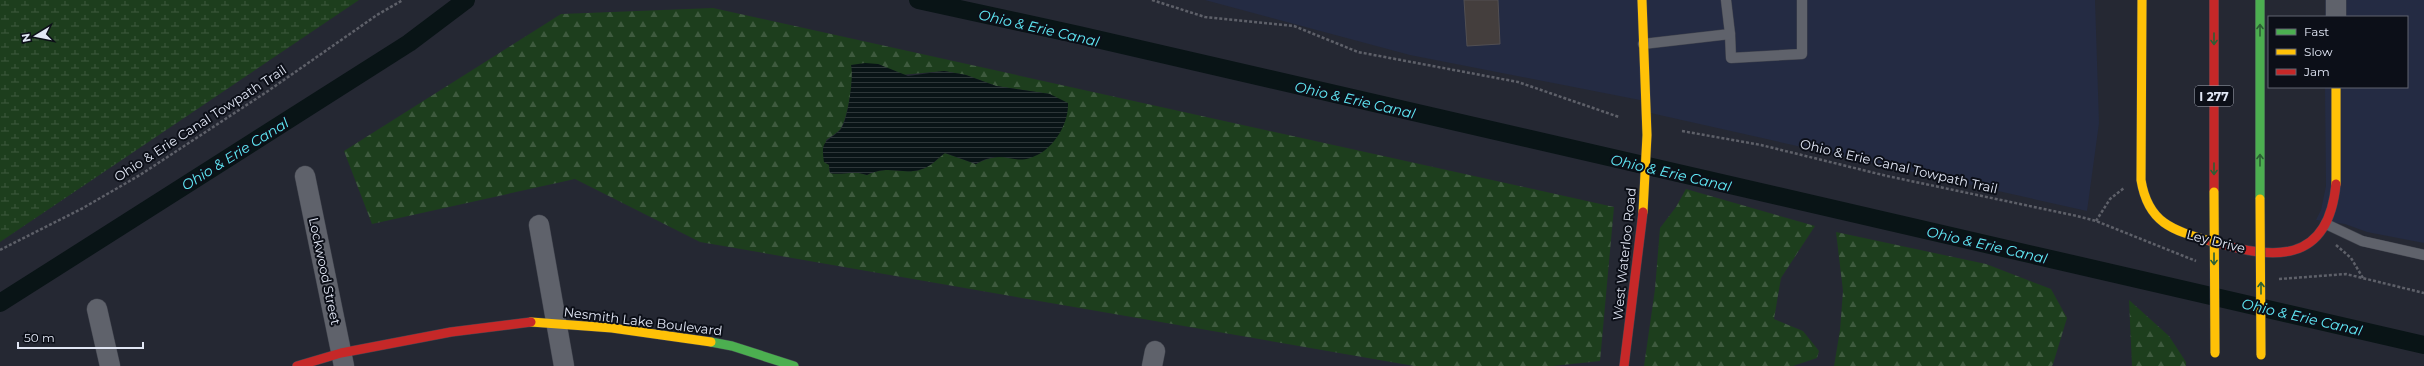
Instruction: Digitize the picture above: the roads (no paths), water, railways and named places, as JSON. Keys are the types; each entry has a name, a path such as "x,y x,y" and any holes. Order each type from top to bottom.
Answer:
{"main road":[{"name":"West Waterloo Road","path":"1624,366 1644,198 1647,135 1642,0"},
{"name":"Ley Drive","path":"2142,0 2141,184 2146,202 2152,213 2164,223 2189,235 2232,247 2276,253 2295,251 2307,246 2320,234 2326,224 2333,206 2335,183 2336,88"},
{"name":"I 277","path":"2214,0 2215,366"},
{"path":"2260,0 2261,366"},
{"name":"Nesmith Lake Boulevard","path":"297,366 343,359 496,325 524,322 557,323 612,328 697,340 732,346 794,366"}],"street":[{"path":"2336,0 2336,16"},
{"name":"Lockwood Street","path":"305,176 343,359"},
{"path":"539,225 564,366"},
{"path":"97,309 110,366"}],"lane":[{"path":"1726,0 1732,58 1802,54 1802,0"},
{"path":"1643,44 1730,34"},
{"path":"2326,224 2362,241 2424,255"}],"waterway":[{"name":"Ohio & Erie Canal","path":"0,303 409,43 466,0"},
{"name":"Ohio & Erie Canal","path":"918,0 1079,35 2424,345"}]}
